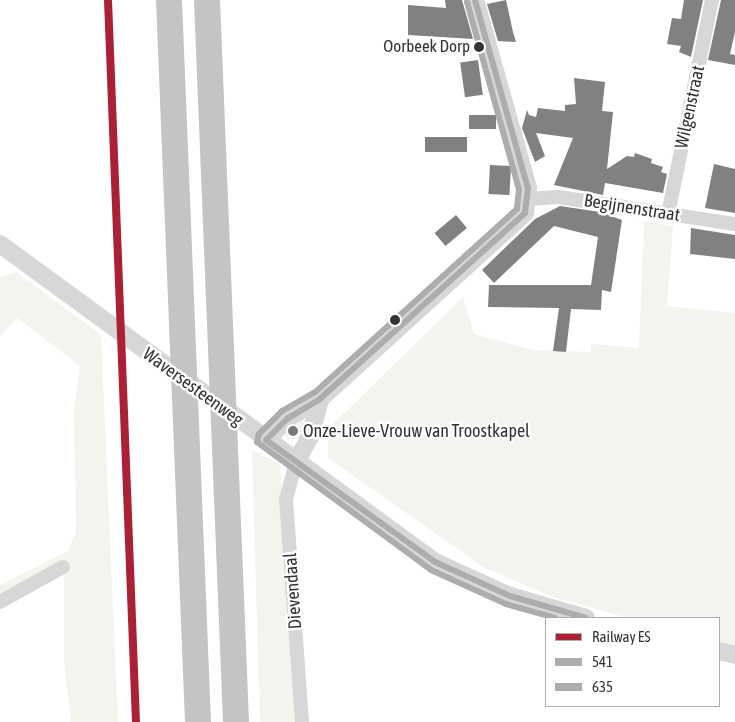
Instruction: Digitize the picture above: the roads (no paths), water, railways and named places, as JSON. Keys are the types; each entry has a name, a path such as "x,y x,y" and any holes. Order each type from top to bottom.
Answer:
{"highway":[{"path":"169,0 198,722"},
{"path":"207,0 236,722"}],"street":[{"path":"266,440 288,418 320,399 512,227 525,213 528,199 475,0"},
{"name":"Wilgenstraat","path":"668,214 712,0"},
{"name":"Begijnenstraat","path":"528,199 558,196 735,224"},
{"name":"Waversesteenweg","path":"0,244 435,562 510,596 583,617"},
{"path":"296,462 310,437 320,399"},
{"name":"Dievendaal","path":"296,462 286,499 302,722"},
{"path":"0,602 64,567"},
{"path":"720,651 735,655"}],"rail line":[{"name":"ES","path":"108,0 136,722"}],"place":[{"name":"Oorbeek Dorp","path":"479,47"},
{"name":"Onze-Lieve-Vrouw van Troostkapel","path":"293,431"}]}
